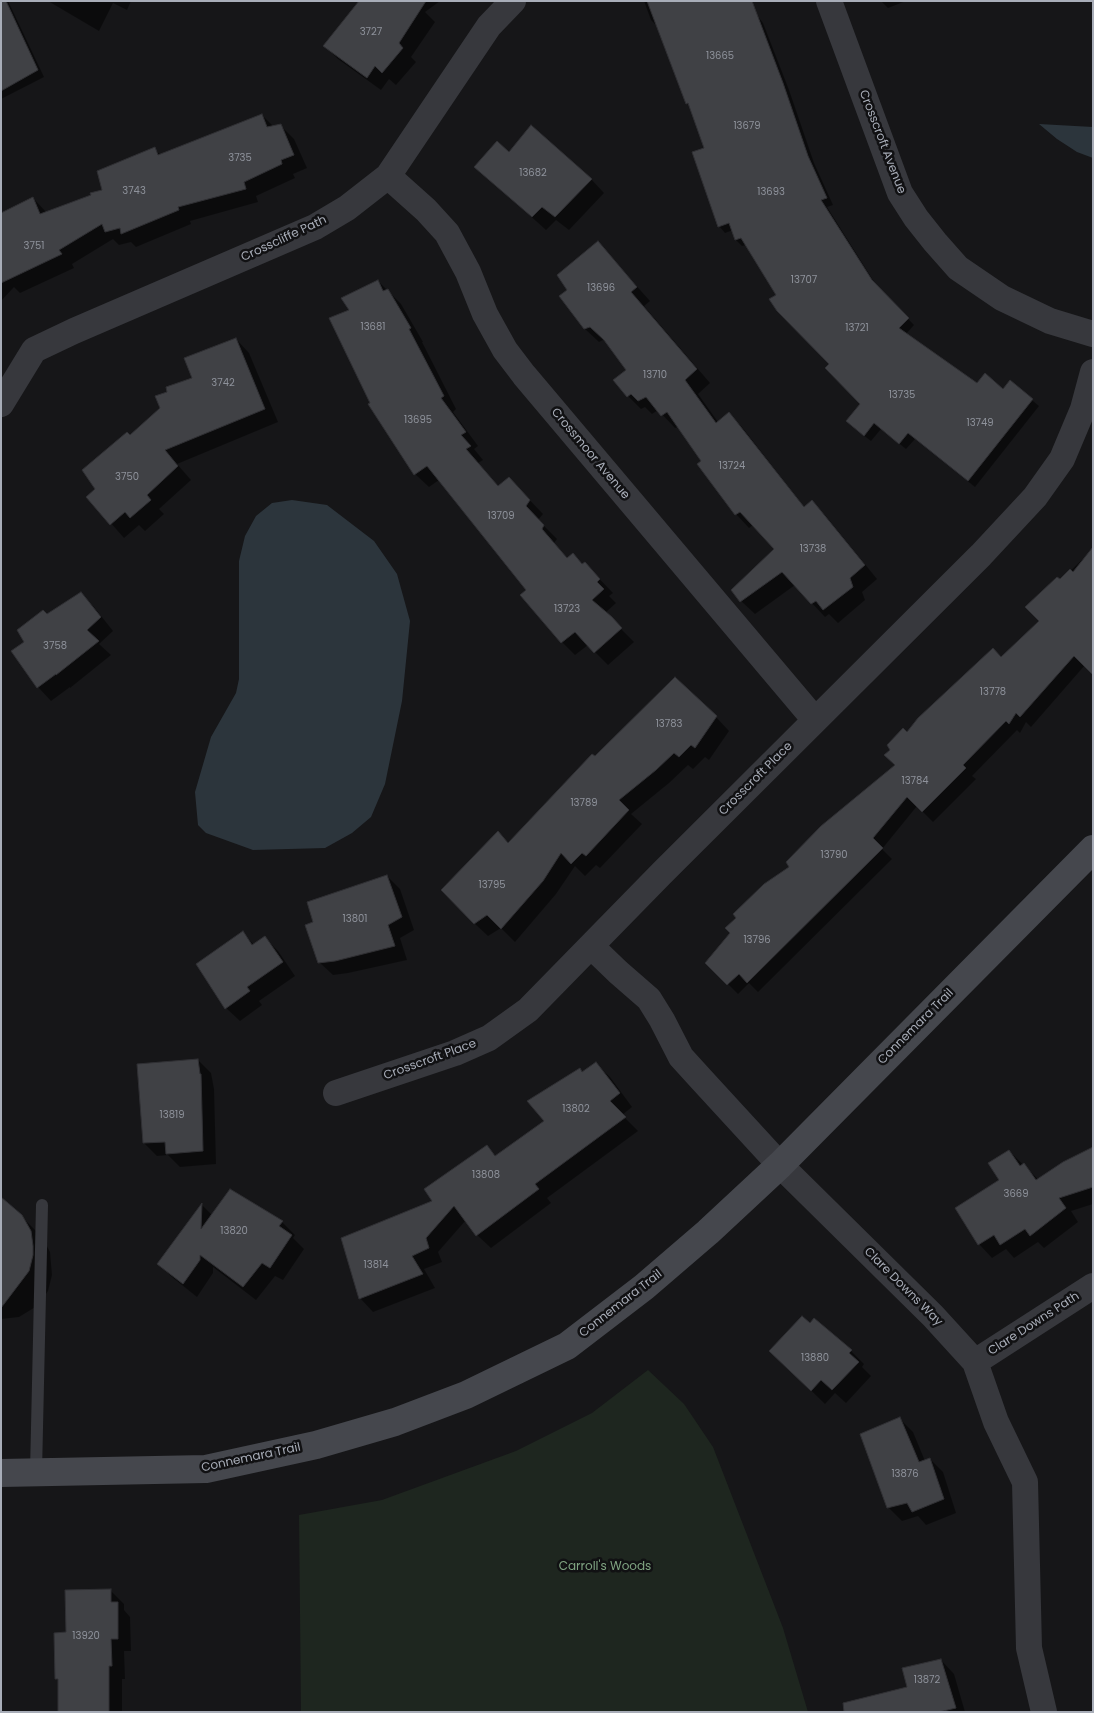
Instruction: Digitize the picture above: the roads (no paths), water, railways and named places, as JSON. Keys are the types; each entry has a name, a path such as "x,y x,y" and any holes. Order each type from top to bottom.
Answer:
{"street":[{"name":"Crosscliffe Path","path":"1,404 34,350 314,227 347,208 388,176 489,26 513,1"},
{"name":"Crosscroft Avenue","path":"829,1 900,193 916,218 935,242 958,268 1002,298 1050,321 1093,334"},
{"name":"Crossmoor Avenue","path":"388,176 426,210 447,233 468,272 485,314 505,350 524,375 815,720"},
{"name":"Crosscroft Place","path":"336,1093 454,1053 489,1038 528,1010 981,555 1035,497 1062,459 1083,409 1093,372"},
{"name":"Connemara Trail","path":"1,1473 206,1469 316,1445 395,1422 466,1395 567,1346 644,1287 708,1232 780,1165 1093,848"},
{"name":"Clare Downs Way","path":"591,946 649,999 681,1057 780,1165 933,1316 975,1362 996,1422 1026,1482 1029,1648 1044,1712"},
{"name":"Clare Downs Path","path":"975,1362 1093,1286"}],"lane":[{"path":"36,1472 42,1205"}],"park label":[{"name":"Carroll's Woods","path":"605,1567"}]}
